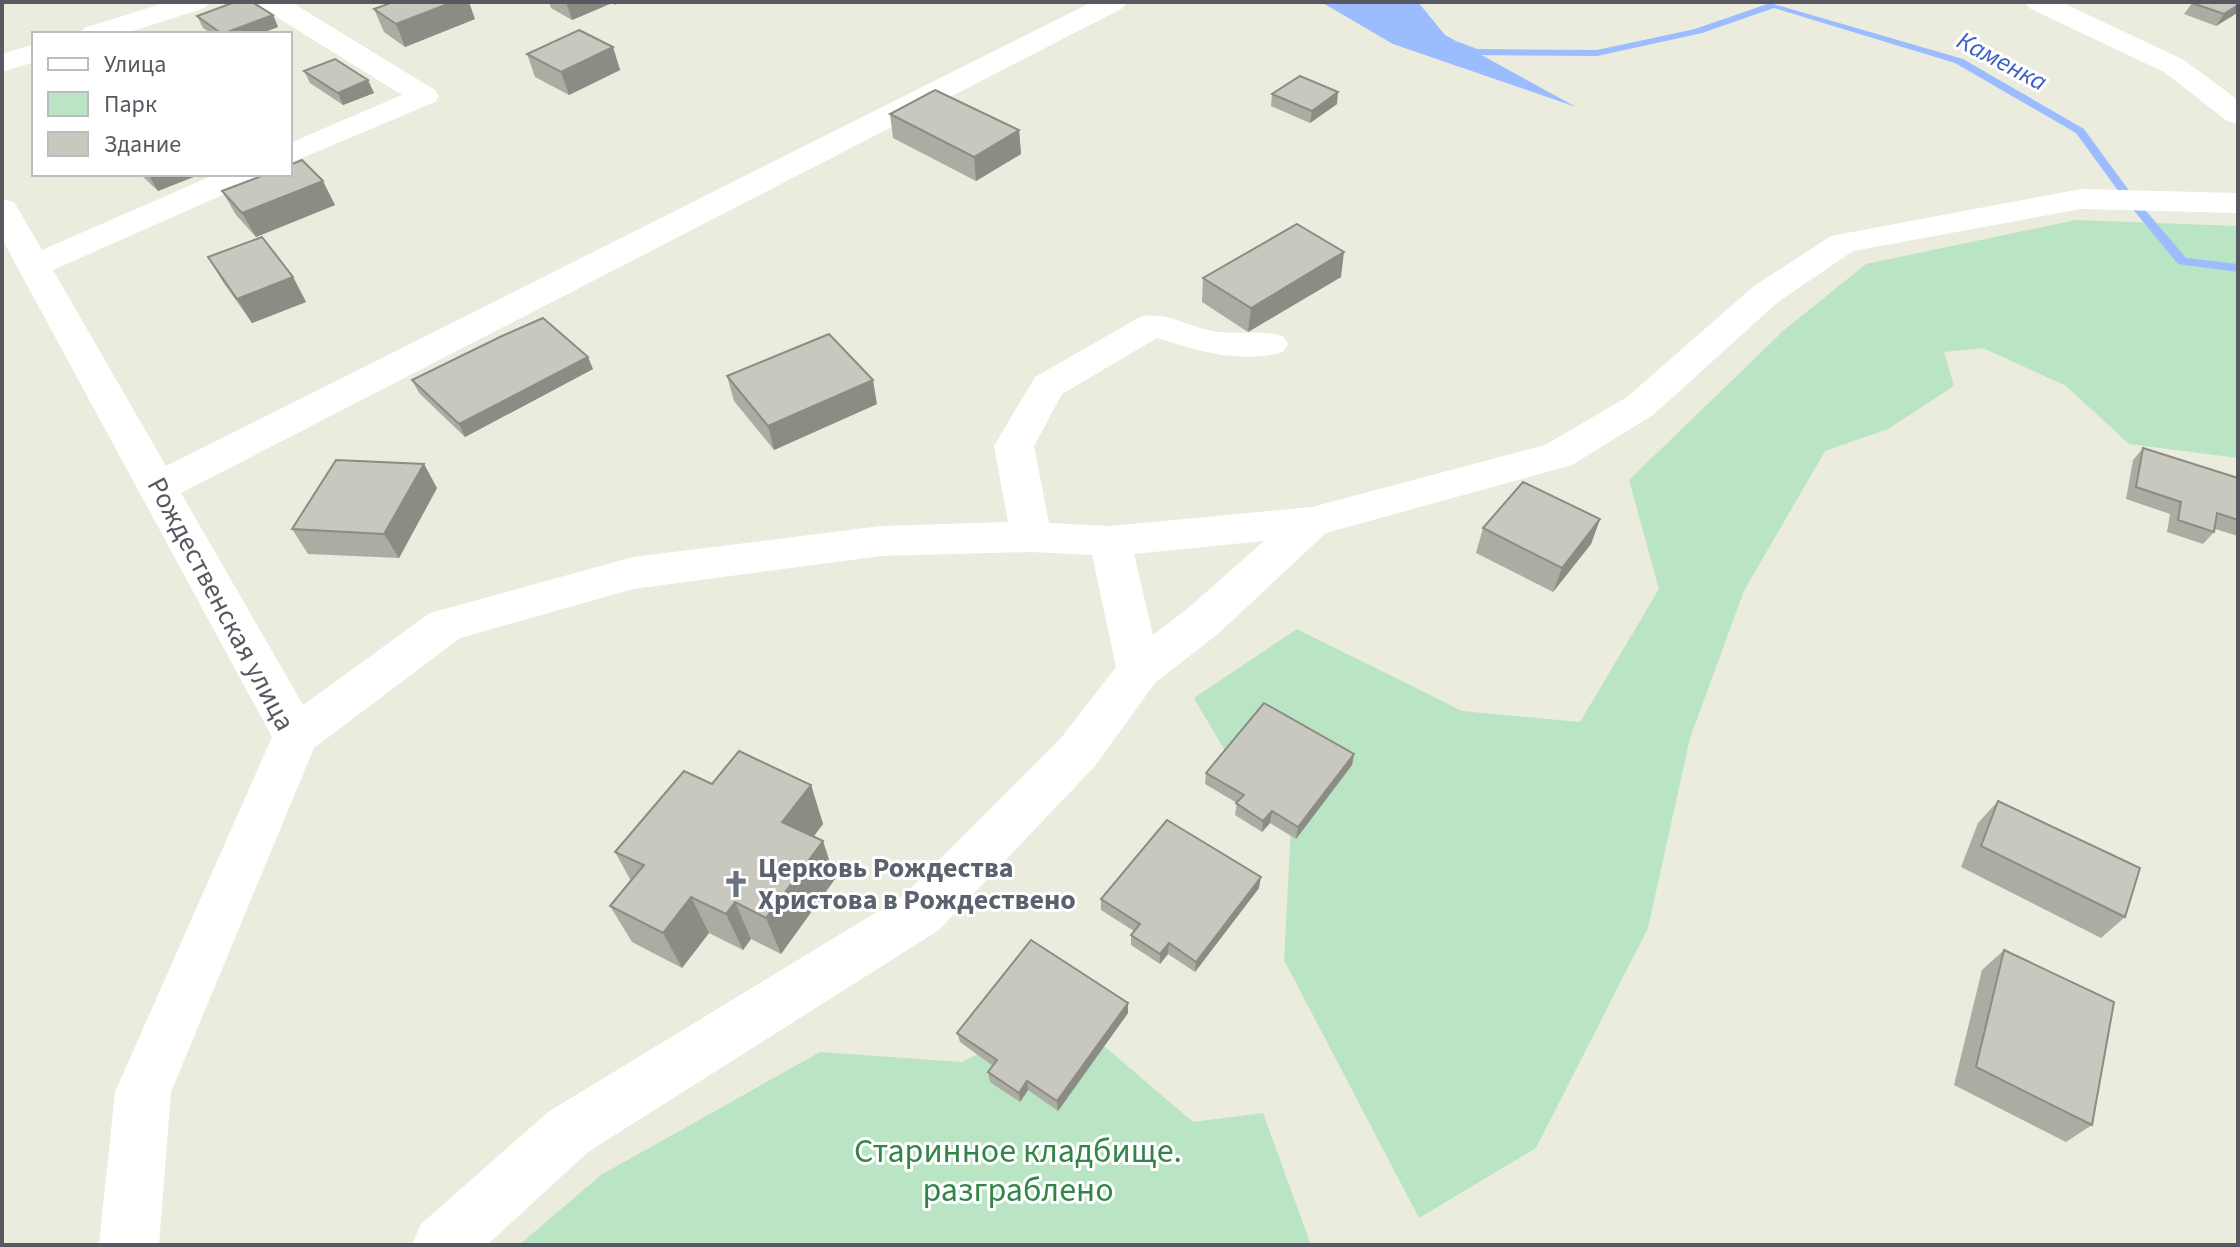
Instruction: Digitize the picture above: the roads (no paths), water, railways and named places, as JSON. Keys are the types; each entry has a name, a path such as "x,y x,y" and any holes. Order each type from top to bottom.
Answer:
{"street":[{"path":"100,32 195,2"},
{"path":"272,2 424,96 292,153"},
{"path":"158,487 1113,2"},
{"path":"2039,2 2174,66 2238,115"},
{"path":"2,63 32,54"},
{"path":"35,265 238,176"},
{"path":"296,736 446,625 633,573 881,541 1031,537 1110,541 1312,522 1558,455 1640,406 1766,294 1843,243 2081,199 2238,203"},
{"name":"Рождественская улица","path":"2,209 296,736 143,1092 129,1245"},
{"path":"1031,537 1014,446 1048,386 1153,325 1216,344 1270,344"},
{"path":"442,1245 568,1132 921,913 1078,752 1139,670 1203,621 1312,522"},
{"path":"1110,541 1139,670"}],"water":[{"path":"1321,2 1418,2 1445,35 1576,107 1393,44"}],"waterway":[{"name":"Каменка","path":"1459,45 1476,52 1597,53 1698,31 1774,5 1959,61 2080,131 2126,194 2182,261 2238,268"}],"place":[{"name":"Церковь Рождества Христова в Рождествено","path":"736,884"}],"park label":[{"name":"Старинное кладбище. разграблено","path":"1018,1170"}]}
